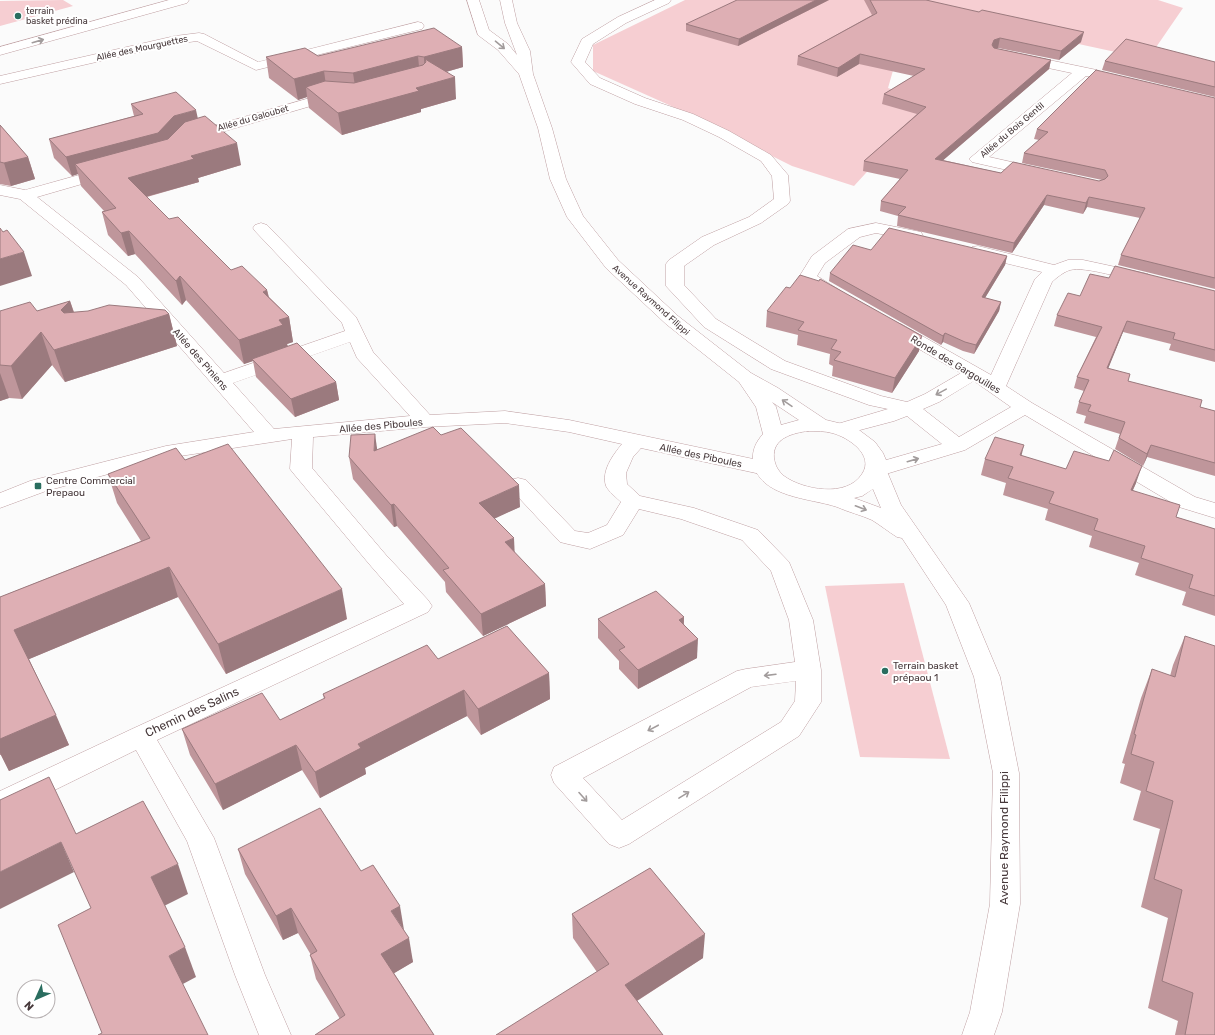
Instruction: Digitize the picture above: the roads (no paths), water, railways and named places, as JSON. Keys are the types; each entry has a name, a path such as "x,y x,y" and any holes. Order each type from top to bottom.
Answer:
{"street":[{"path":"0,40 142,0"},
{"path":"0,51 183,0"},
{"name":"Avenue Raymond Filippi","path":"461,0 477,16"},
{"name":"Avenue Raymond Filippi","path":"474,0 477,16 483,32 504,47 526,74"},
{"name":"Avenue Raymond Filippi","path":"506,0 511,23 523,51 526,74 545,128 558,179 575,218 612,264 672,320 744,377 771,392 820,425"},
{"path":"665,0 622,20 587,42 578,62 595,81 640,101 688,117 724,134 766,158 780,175 782,201 755,220 708,241 675,264 675,286 710,323 778,365 876,401 909,408 958,446"},
{"name":"Allée des Mourguettes","path":"0,80 175,40 199,37 256,66 418,26"},
{"path":"1006,55 1106,77"},
{"name":"Allée du Bois Gentil","path":"1051,175 977,159 1083,71"},
{"name":"Allée du Galoubet","path":"179,144 184,139 327,97 349,99"},
{"path":"0,190 25,195 123,168"},
{"name":"Allée des Piniens","path":"25,195 132,281 270,436"},
{"path":"261,228 350,321 364,354 425,421"},
{"path":"851,304 808,277 818,260 854,233 876,228 933,240"},
{"path":"963,247 1054,270"},
{"path":"996,387 1044,279 1054,270 1070,264 1098,267 1157,282"},
{"name":"Ronde des Gargouilles","path":"879,319 975,373 1025,406 1188,502 1215,511"},
{"path":"221,381 355,334"},
{"path":"841,429 887,418 932,398 975,373"},
{"name":"Avenue Raymond Filippi","path":"744,377 766,407 774,435"},
{"path":"876,470 958,446 1025,406"},
{"name":"Allée des Piboules","path":"0,501 38,486 166,452 303,432 425,421 505,417 570,426 765,468"},
{"path":"820,425 841,429 860,439 873,452 876,459 876,470 864,486 847,493 833,496 810,494 790,488 776,480 765,468 762,453 767,441 774,435 793,427 820,425"},
{"name":"Chemin des Salins","path":"275,1035 250,975 200,838 141,736 420,606 378,560 301,469 303,432"},
{"path":"636,441 624,455 614,473 617,486 634,501 686,514 750,535 781,568 801,620 809,670 808,702 790,729 619,836 564,775 746,678 809,670"},
{"name":"Avenue Raymond Filippi","path":"876,470 891,506 957,603 987,677 1006,773 1005,904 986,1012 978,1035"},
{"path":"518,485 568,537 590,541 615,530 634,501"},
{"name":"Avenue Raymond Filippi","path":"824,495 879,516 914,538"},
{"path":"0,804 141,736"}],"place":[{"name":"terrain basket prédina","path":"18,16"},
{"name":"Centre Commercial Prepaou","path":"38,486"},
{"name":"Terrain basket prépaou 1","path":"885,671"}]}
